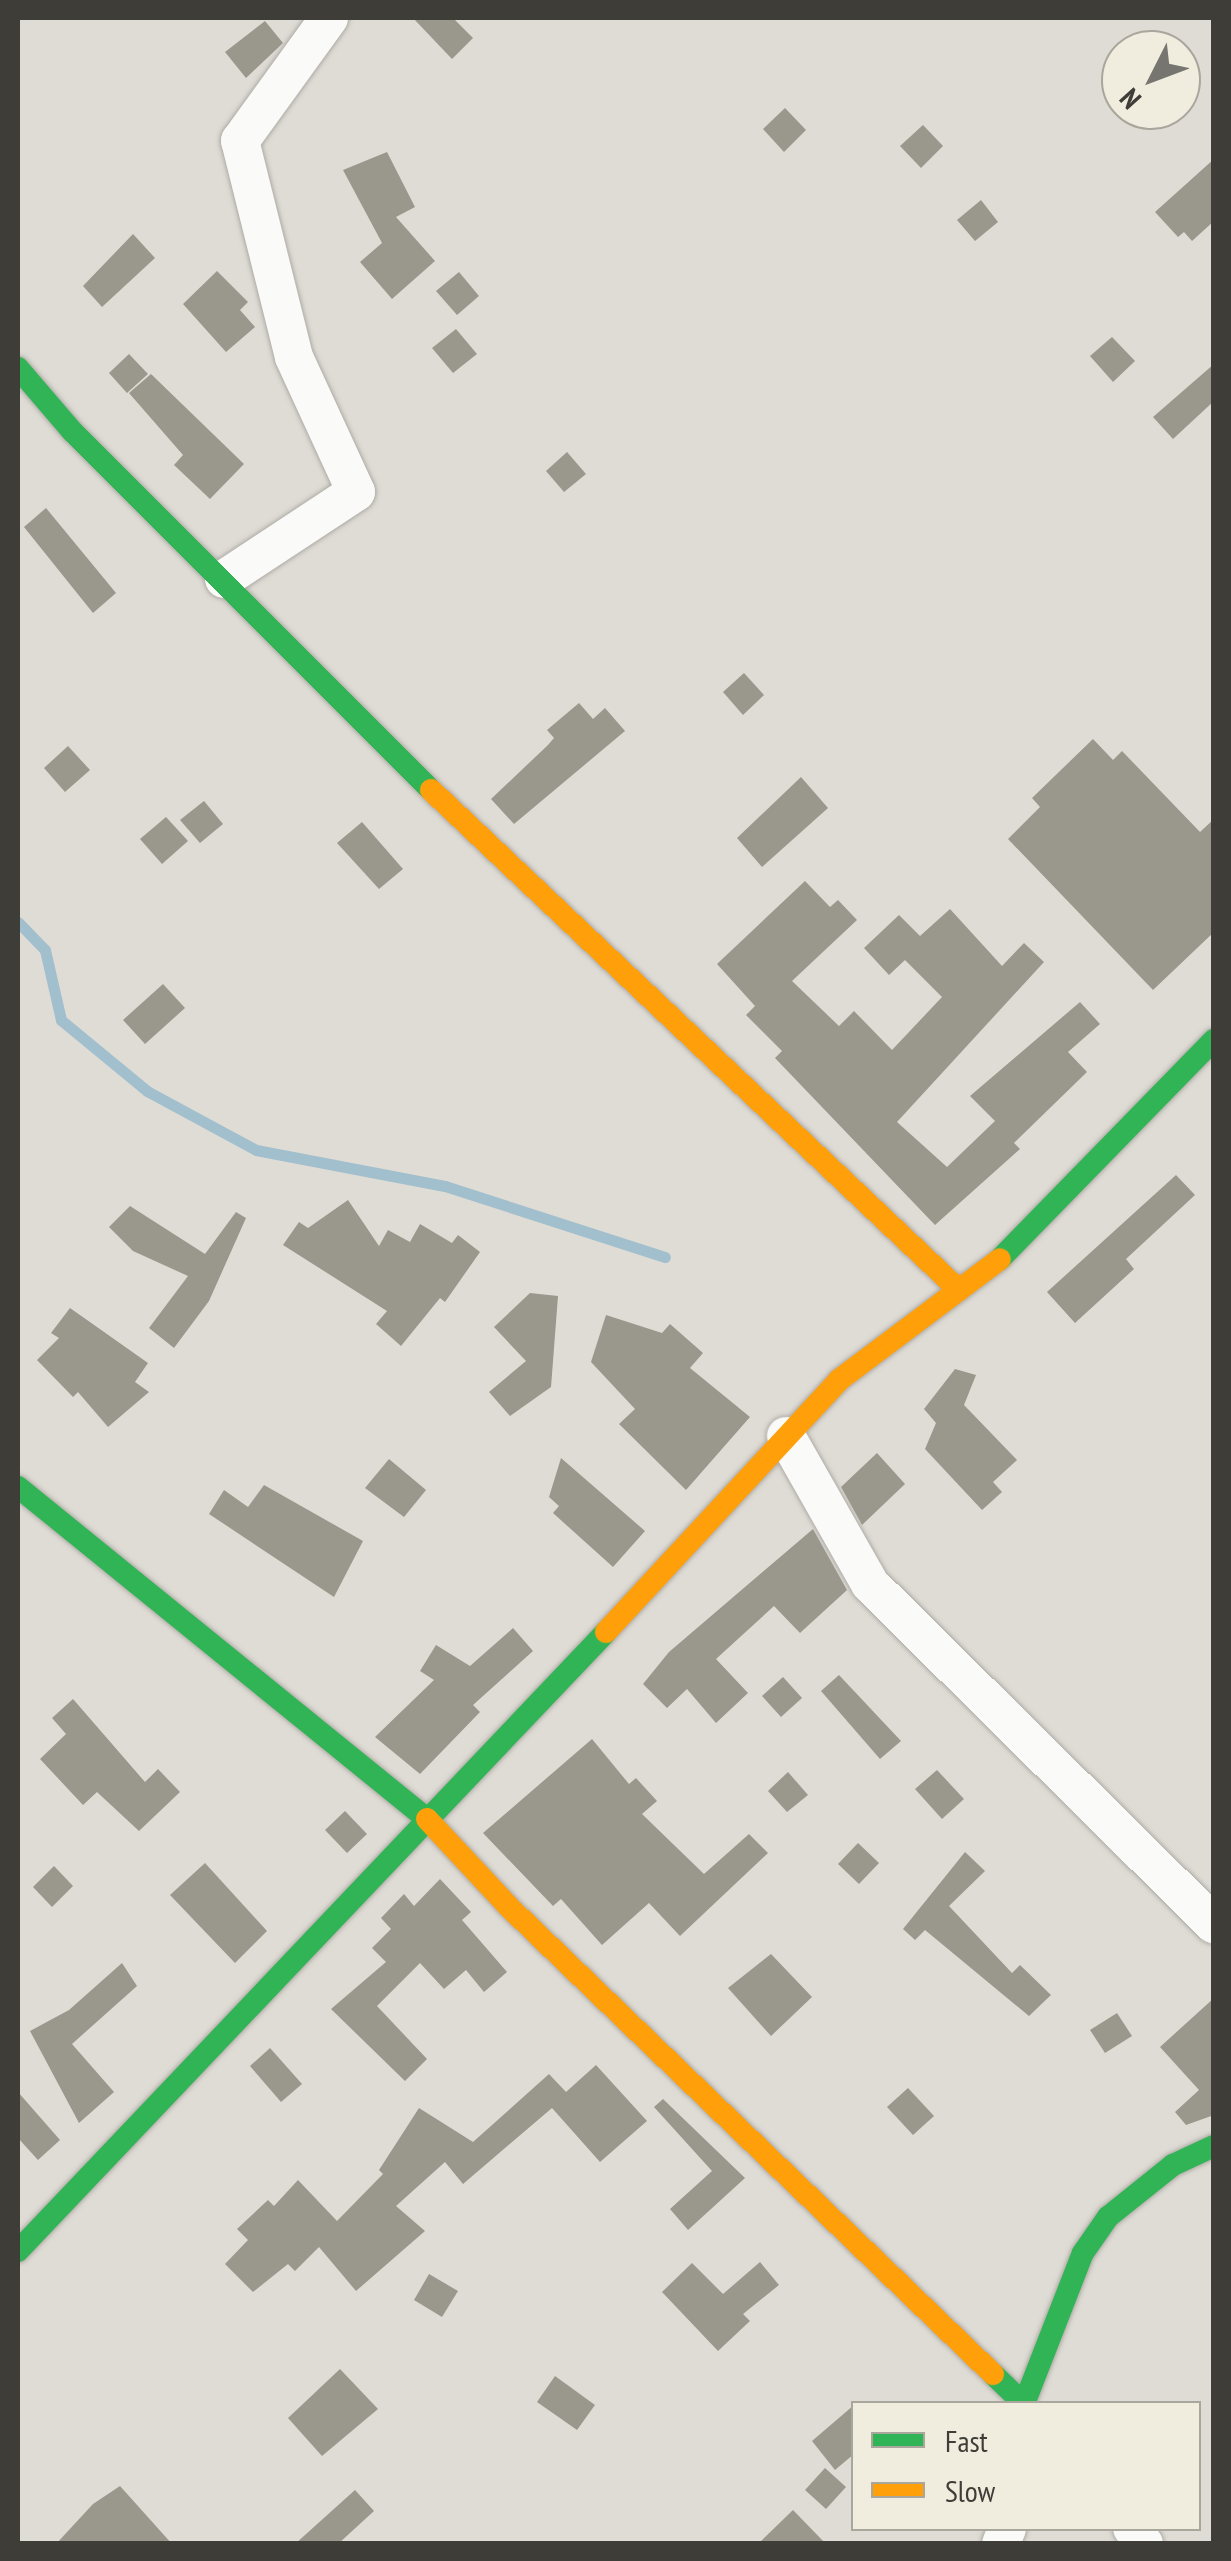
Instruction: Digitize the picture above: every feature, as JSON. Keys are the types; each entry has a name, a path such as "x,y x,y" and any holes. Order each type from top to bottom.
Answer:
{"street":[{"path":"224,579 356,492 294,356 240,141 330,18"},
{"path":"18,368 72,431 483,842 959,1290"},
{"path":"18,2251 430,1822 840,1380 1016,1246 1214,1040"},
{"path":"786,1436 870,1584 1214,1924"},
{"path":"18,1487 430,1822 508,1906 1021,2401"},
{"path":"1025,2401 1082,2253 1108,2217 1172,2165 1214,2146"}],"building":[{"path":"413,18 453,18 473,38 452,59"},
{"path":"265,21 283,43 246,78 225,52"},
{"path":"785,108 806,130 784,152 763,129"},
{"path":"923,125 943,146 921,168 900,146"},
{"path":"387,152 415,207 396,217 435,261 392,299 360,262 382,243 343,170"},
{"path":"1214,159 1214,221 1192,241 1184,232 1178,237 1155,212"},
{"path":"981,200 998,222 975,241 957,220"},
{"path":"133,234 155,258 102,307 83,286"},
{"path":"217,271 248,302 240,310 255,327 226,352 183,304"},
{"path":"459,272 479,296 457,315 436,291"},
{"path":"456,329 477,354 453,373 432,348"},
{"path":"1112,337 1135,361 1113,382 1090,356"},
{"path":"129,354 148,374 127,393 109,373"},
{"path":"1214,364 1214,401 1173,439 1153,417"},
{"path":"151,374 244,464 210,499 174,465 183,455 129,393"},
{"path":"567,452 586,474 564,492 546,471"},
{"path":"46,508 116,593 93,613 24,527"},
{"path":"744,673 764,695 743,715 723,692"},
{"path":"579,703 593,719 605,708 625,731 514,824 491,799 548,745 554,738 547,730"},
{"path":"1093,739 1113,760 1122,751 1200,832 1214,819 1214,932 1153,990 1008,839 1040,807 1032,798"},
{"path":"68,746 90,770 65,792 44,768"},
{"path":"801,777 828,808 762,867 737,838"},
{"path":"204,801 223,824 200,843 180,820"},
{"path":"166,817 188,841 162,864 140,839"},
{"path":"362,822 403,869 379,889 337,843"},
{"path":"805,881 830,907 838,900 857,920 792,981 839,1026 854,1011 892,1050 942,997 905,960 889,975 864,948 899,915 920,936 950,909 1002,966 1024,943 1044,962 897,1122 947,1167 995,1121 970,1096 1080,1002 1100,1024 1068,1052 1087,1072 1014,1143 1020,1149 935,1225 775,1058 782,1051 746,1015 755,1006 717,964"},
{"path":"163,984 185,1008 145,1044 123,1020"},
{"path":"1176,1175 1195,1195 1126,1259 1134,1269 1075,1323 1047,1292"},
{"path":"348,1200 379,1246 388,1230 410,1242 420,1224 452,1243 458,1235 480,1252 445,1302 440,1298 401,1346 376,1324 387,1311 283,1245 299,1222 308,1228"},
{"path":"130,1206 205,1254 236,1212 246,1218 209,1301 174,1348 149,1328 188,1276 133,1251 109,1227"},
{"path":"530,1293 558,1296 551,1387 510,1416 489,1392 526,1361 494,1327"},
{"path":"70,1308 148,1363 135,1382 149,1392 108,1427 78,1392 73,1397 37,1360 59,1338 51,1333"},
{"path":"606,1315 662,1333 670,1324 703,1353 690,1368 750,1417 686,1490 619,1424 635,1409 591,1362"},
{"path":"955,1369 976,1375 964,1405 1017,1460 993,1482 1002,1492 982,1510 925,1449 936,1423 924,1409"},
{"path":"877,1453 905,1484 862,1525 841,1487"},
{"path":"561,1458 645,1531 613,1567 553,1513 559,1506 549,1497"},
{"path":"389,1459 426,1490 404,1517 365,1488"},
{"path":"264,1485 363,1541 334,1597 209,1514 224,1490 248,1507"},
{"path":"813,1529 847,1590 800,1633 774,1606 716,1659 748,1693 716,1723 687,1689 667,1708 643,1684 669,1652"},
{"path":"513,1628 533,1651 473,1705 480,1712 420,1774 375,1737 434,1680 420,1671 436,1645 470,1666"},
{"path":"839,1675 901,1741 880,1759 821,1691"},
{"path":"783,1677 802,1698 781,1717 762,1696"},
{"path":"73,1699 145,1782 158,1769 180,1792 139,1831 97,1792 83,1805 40,1759 66,1734 52,1718"},
{"path":"592,1739 629,1784 636,1778 657,1801 642,1814 704,1874 749,1834 768,1853 680,1936 649,1903 602,1945 561,1899 553,1906 483,1833"},
{"path":"937,1770 964,1799 942,1819 915,1789"},
{"path":"788,1772 808,1795 787,1812 768,1791"},
{"path":"345,1811 367,1834 347,1853 325,1830"},
{"path":"858,1843 879,1863 859,1884 838,1864"},
{"path":"965,1852 985,1871 949,1906 1012,1973 1020,1965 1051,1995 1029,2016 925,1930 915,1940 903,1929"},
{"path":"205,1863 267,1931 235,1963 170,1895"},
{"path":"54,1866 73,1886 52,1907 33,1887"},
{"path":"440,1879 471,1912 462,1920 507,1972 484,1992 466,1970 444,1989 420,1963 377,2006 427,2059 405,2081 331,2009 386,1962 372,1948 391,1929 381,1918 404,1894 414,1906"},
{"path":"771,1954 812,1997 771,2036 728,1988"},
{"path":"122,1963 137,1986 72,2044 114,2092 79,2123 30,2031 69,2010"},
{"path":"1214,1998 1214,2115 1186,2125 1175,2112 1199,2090 1160,2047"},
{"path":"1117,2013 1132,2036 1105,2053 1090,2030"},
{"path":"270,2048 302,2084 281,2102 250,2066"},
{"path":"596,2065 647,2121 600,2162 552,2108 463,2184 445,2162 396,2206 425,2231 356,2291 319,2247 295,2271 288,2264 253,2292 225,2264 248,2240 237,2229 268,2200 274,2206 298,2180 337,2221 383,2174 379,2170 419,2108 473,2142 549,2074 566,2092"},
{"path":"908,2088 934,2116 913,2135 887,2107"},
{"path":"18,2092 60,2140 38,2160 18,2138"},
{"path":"663,2099 745,2178 688,2230 670,2209 712,2171 654,2107"},
{"path":"760,2262 779,2285 743,2314 750,2321 718,2351 662,2292 692,2263 723,2294"},
{"path":"429,2274 458,2291 442,2317 414,2300"},
{"path":"340,2369 378,2409 322,2456 288,2418"},
{"path":"555,2376 595,2405 577,2430 537,2402"},
{"path":"851,2408 851,2457 835,2470 812,2441"},
{"path":"825,2468 846,2487 826,2509 805,2490"},
{"path":"120,2486 172,2544 56,2544 93,2504"},
{"path":"355,2490 374,2511 338,2544 295,2544"},
{"path":"793,2510 826,2544 758,2544"}],"waterway":[{"path":"18,922 45,950 61,1020 147,1091 256,1150 445,1186 665,1257"}],"traffic: fast":[{"path":"18,368 72,431 431,790"},
{"path":"1000,1259 1214,1040"},
{"path":"18,1487 427,1819"},
{"path":"18,2251 606,1632"},
{"path":"1025,2401 1083,2253 1108,2217 1173,2165 1214,2146"},
{"path":"993,2374 1021,2401"}],"traffic: slow":[{"path":"431,790 959,1290"},
{"path":"606,1632 839,1380 1000,1259"},
{"path":"427,1819 508,1906 993,2374"}]}
